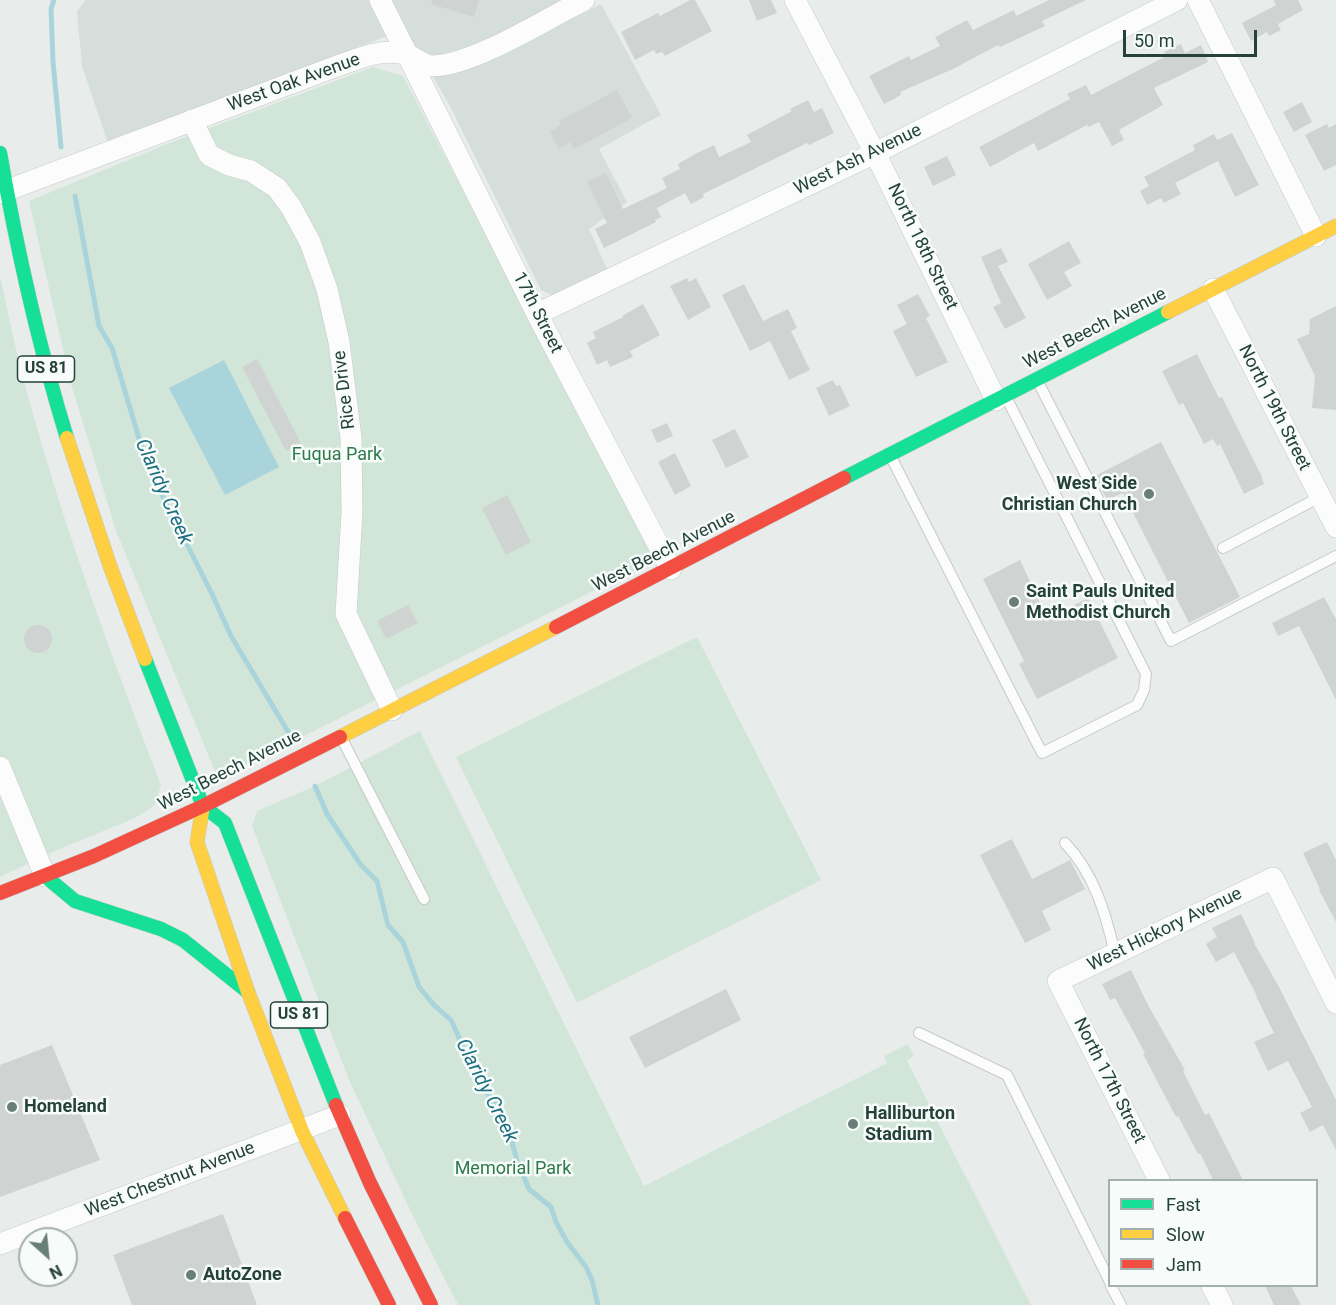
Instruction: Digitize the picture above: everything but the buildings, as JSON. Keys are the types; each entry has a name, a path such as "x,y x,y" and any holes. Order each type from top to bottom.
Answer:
{"main road":[{"name":"US 81","path":"0,153 3,192 50,386 101,544 203,806 197,842 248,992 302,1131 389,1305"},
{"name":"West Beech Avenue","path":"0,894 141,836 203,806 671,569 889,454 1336,225"},
{"name":"US 81","path":"203,806 225,823 340,1115 370,1183 431,1305"},
{"path":"45,876 75,901 161,929 183,940 248,992"}],"street":[{"path":"380,0 407,55"},
{"name":"West Oak Avenue","path":"3,192 382,51 407,55 430,66 451,63 480,53 584,0"},
{"name":"North 18th Street","path":"795,0 1000,397"},
{"name":"West Ash Avenue","path":"537,314 875,153 1177,0"},
{"path":"1198,0 1316,236"},
{"name":"17th Street","path":"407,55 537,314 671,569"},
{"name":"Rice Drive","path":"192,120 209,155 229,165 251,171 277,188 291,207 310,242 327,289 339,342 351,438 352,512 346,614 392,710"},
{"name":"North 19th Street","path":"1213,289 1336,527"},
{"path":"0,767 45,876"},
{"name":"West Hickory Avenue","path":"1058,981 1273,878 1336,1003"},
{"name":"North 17th Street","path":"1058,981 1158,1179"},
{"name":"West Chestnut Avenue","path":"0,1244 340,1115"},
{"path":"1213,1287 1222,1305"}],"lane":[{"path":"1037,379 1171,641 1336,556"},
{"path":"889,454 1042,753 1137,705 1144,690 1146,674 1000,397"},
{"path":"1223,548 1320,497"},
{"path":"340,736 424,899"},
{"path":"1065,843 1080,861 1096,892 1107,919 1115,954"},
{"path":"919,1034 1007,1075 1108,1280"},
{"path":"1112,1287 1121,1305"}],"shaded area":[{"path":"85,0 572,0 580,15 601,4 661,115 599,149 627,202 589,229 608,271 554,296 541,290 450,106 405,29 108,143 82,66 77,12"}],"green space":[{"name":"Fuqua Park","path":"373,67 403,76 655,560 218,779 116,531 71,384 29,201 172,142"},
{"path":"0,276 24,381 57,494 107,640 161,785 155,805 135,818 57,850 0,877"},
{"path":"697,637 821,880 577,1003 456,757"},
{"name":"Memorial Park","path":"420,731 644,1186 887,1063 884,1056 908,1044 914,1056 907,1061 1031,1305 458,1305 349,1080 252,826 257,811 315,786"}],"water":[{"path":"224,360 279,467 225,495 169,388"}],"waterway":[{"name":"Claridy Creek","path":"54,0 51,9 53,62 61,147"},
{"name":"Claridy Creek","path":"75,196 99,326 112,348 147,465 231,636 290,735"},
{"name":"Claridy Creek","path":"315,786 327,814 361,865 377,881 388,925 403,942 419,987 451,1020 473,1075 497,1106 510,1134 517,1161 529,1189 551,1207 567,1242 586,1267 592,1280 598,1305"}],"traffic: fast":[{"path":"0,153 29,297 67,438"},
{"path":"844,478 1168,312"},
{"path":"145,659 203,806 225,823 336,1105"},
{"path":"45,876 75,901 161,929 183,940 248,992"}],"traffic: slow":[{"path":"1168,312 1336,226"},
{"path":"67,438 110,566 145,659"},
{"path":"340,737 556,627"},
{"path":"203,806 197,842 248,992 302,1131 345,1218"}],"traffic: jam":[{"path":"556,627 844,478"},
{"path":"0,893 94,856 203,806 340,737"},
{"path":"336,1105 370,1183 431,1305"},
{"path":"345,1218 389,1305"}],"place":[{"name":"West Side Christian Church","path":"1149,494"},
{"name":"Saint Pauls United Methodist Church","path":"1014,602"},
{"name":"Homeland","path":"12,1107"},
{"name":"Halliburton Stadium","path":"853,1124"},
{"name":"AutoZone","path":"191,1275"}]}
